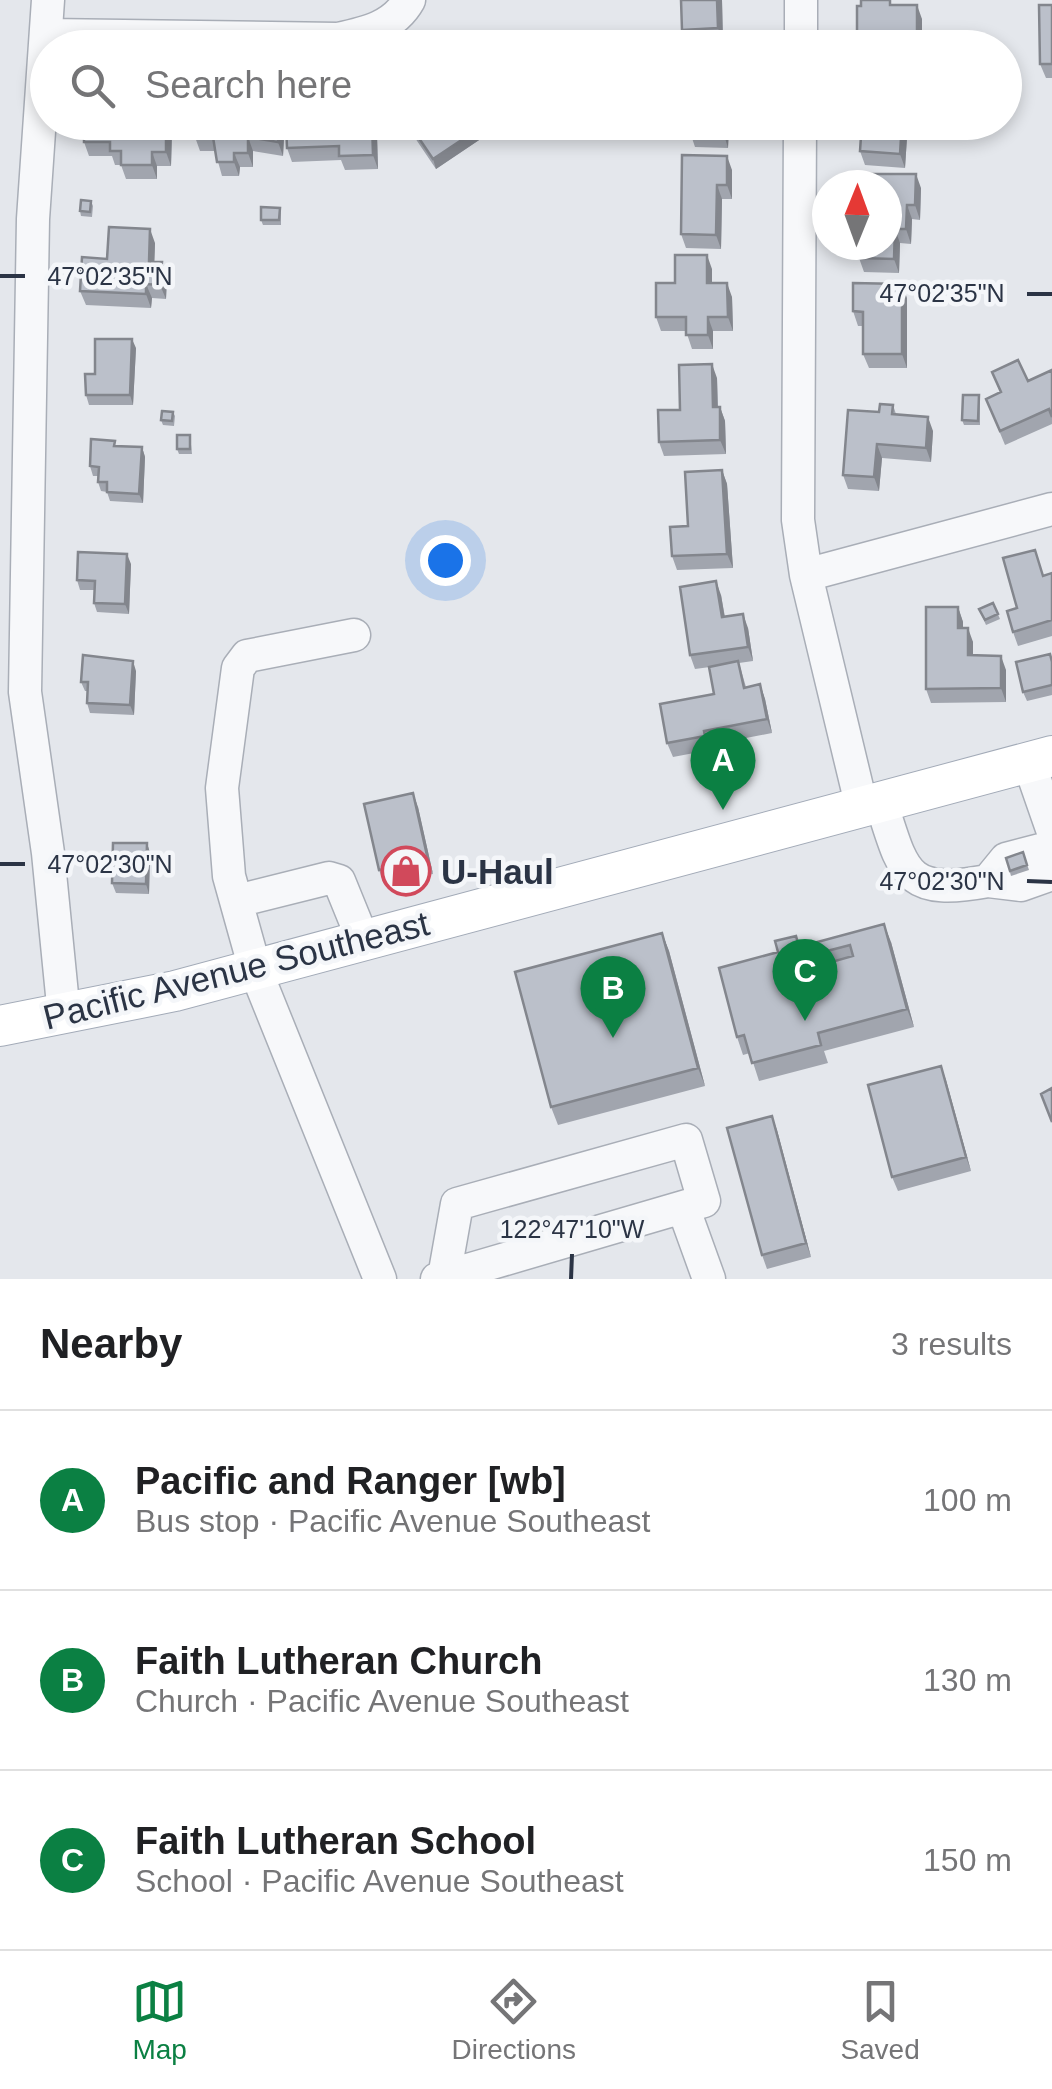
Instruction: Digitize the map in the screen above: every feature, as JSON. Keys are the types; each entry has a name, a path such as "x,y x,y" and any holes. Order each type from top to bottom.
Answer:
{"main road":[{"name":"Pacific Avenue Southeast","path":"0,1026 175,991 1041,760"}],"street":[{"path":"48,0 48,30"},
{"path":"377,30 409,0"},
{"path":"800,30 801,0"},
{"path":"39,140 33,219 25,692 48,853 64,1015"},
{"path":"800,140 796,489 806,575 872,805 902,866 923,883 944,888 988,881 1021,884 1052,874"},
{"path":"806,575 1052,508"},
{"path":"354,635 247,656 238,668 222,788 229,876 255,969 380,1279"},
{"path":"1041,760 1052,829"},
{"path":"988,881 1006,859 1052,847"},
{"path":"237,901 329,878 339,881 363,940"},
{"path":"686,1140 704,1201 440,1278 457,1204 686,1140"},
{"path":"683,1207 710,1279"}],"building":[{"path":"681,0 717,0 718,28 682,30"},
{"path":"861,0 917,5 917,30 857,30 857,6 861,6"},
{"path":"1039,5 1052,5 1052,64 1040,64"},
{"path":"166,140 166,152 152,152 152,165 121,165 121,151 110,151 110,142 84,142"},
{"path":"213,140 248,140 248,153 234,153 234,162 217,162"},
{"path":"287,140 373,140 373,155 339,156 339,146 287,148"},
{"path":"420,140 462,140 433,159"},
{"path":"861,140 901,140 900,154 860,151"},
{"path":"682,155 727,156 727,185 717,185 716,235 681,234"},
{"path":"902,174 916,174 915,205 907,205 906,229 902,229"},
{"path":"81,200 91,201 90,212 80,211"},
{"path":"261,207 280,208 279,220 261,220"},
{"path":"109,227 150,229 149,262 162,262 160,285 146,284 146,294 80,291 82,257 107,259"},
{"path":"675,255 707,255 707,283 727,283 728,317 708,317 708,335 686,335 686,317 656,317 656,283 675,283"},
{"path":"853,283 902,284 902,354 863,354 863,312 853,311"},
{"path":"95,339 132,339 130,395 86,395 85,374 95,374"},
{"path":"1018,360 1028,381 1052,370 1052,417 1049,409 1000,431 986,399 1001,392 992,372"},
{"path":"712,364 713,407 720,407 720,440 659,442 658,410 680,410 679,365"},
{"path":"963,395 979,395 978,421 962,420"},
{"path":"880,404 893,405 892,414 928,417 926,448 877,444 874,477 843,475 848,410 879,412"},
{"path":"162,411 173,412 172,421 161,420"},
{"path":"177,435 190,435 190,449 177,449"},
{"path":"91,439 115,441 114,446 142,447 139,494 107,492 107,482 98,482 99,467 90,466"},
{"path":"722,470 727,554 672,556 670,527 688,526 685,472"},
{"path":"1035,550 1043,576 1052,573 1052,620 1013,632 1007,611 1017,608 1003,558"},
{"path":"78,552 127,554 125,604 94,603 95,581 77,580"},
{"path":"716,581 722,617 743,614 748,647 690,655 680,587"},
{"path":"993,603 998,614 985,620 979,609"},
{"path":"926,607 958,607 958,628 968,628 968,655 1001,656 1001,688 926,689"},
{"path":"1050,654 1052,685 1023,692 1016,662"},
{"path":"83,655 133,661 130,705 87,703 88,682 81,682"},
{"path":"738,661 744,688 760,684 767,719 704,731 705,736 667,743 660,704 714,694 709,667"},
{"path":"413,793 428,860 379,870 364,804"},
{"path":"113,843 147,843 146,884 112,883"},
{"path":"1023,852 1027,865 1010,871 1006,858"},
{"path":"884,924 907,1009 818,1033 821,1045 752,1063 744,1035 737,1037 719,968 778,952 775,941 796,936 799,947","holes":["850,945 853,956 807,969 804,957"]},
{"path":"662,933 698,1068 551,1107 515,972"},
{"path":"941,1066 966,1157 892,1177 868,1085"},
{"path":"1052,1088 1052,1122 1041,1094"},
{"path":"772,1116 806,1243 762,1255 727,1128"}],"place":[{"name":"Pacific and Ranger [wb]","path":"723,810"},
{"name":"U-Haul","path":"406,871"},
{"name":"Faith Lutheran School","path":"805,1021"},
{"name":"Faith Lutheran Church","path":"613,1038"}]}
